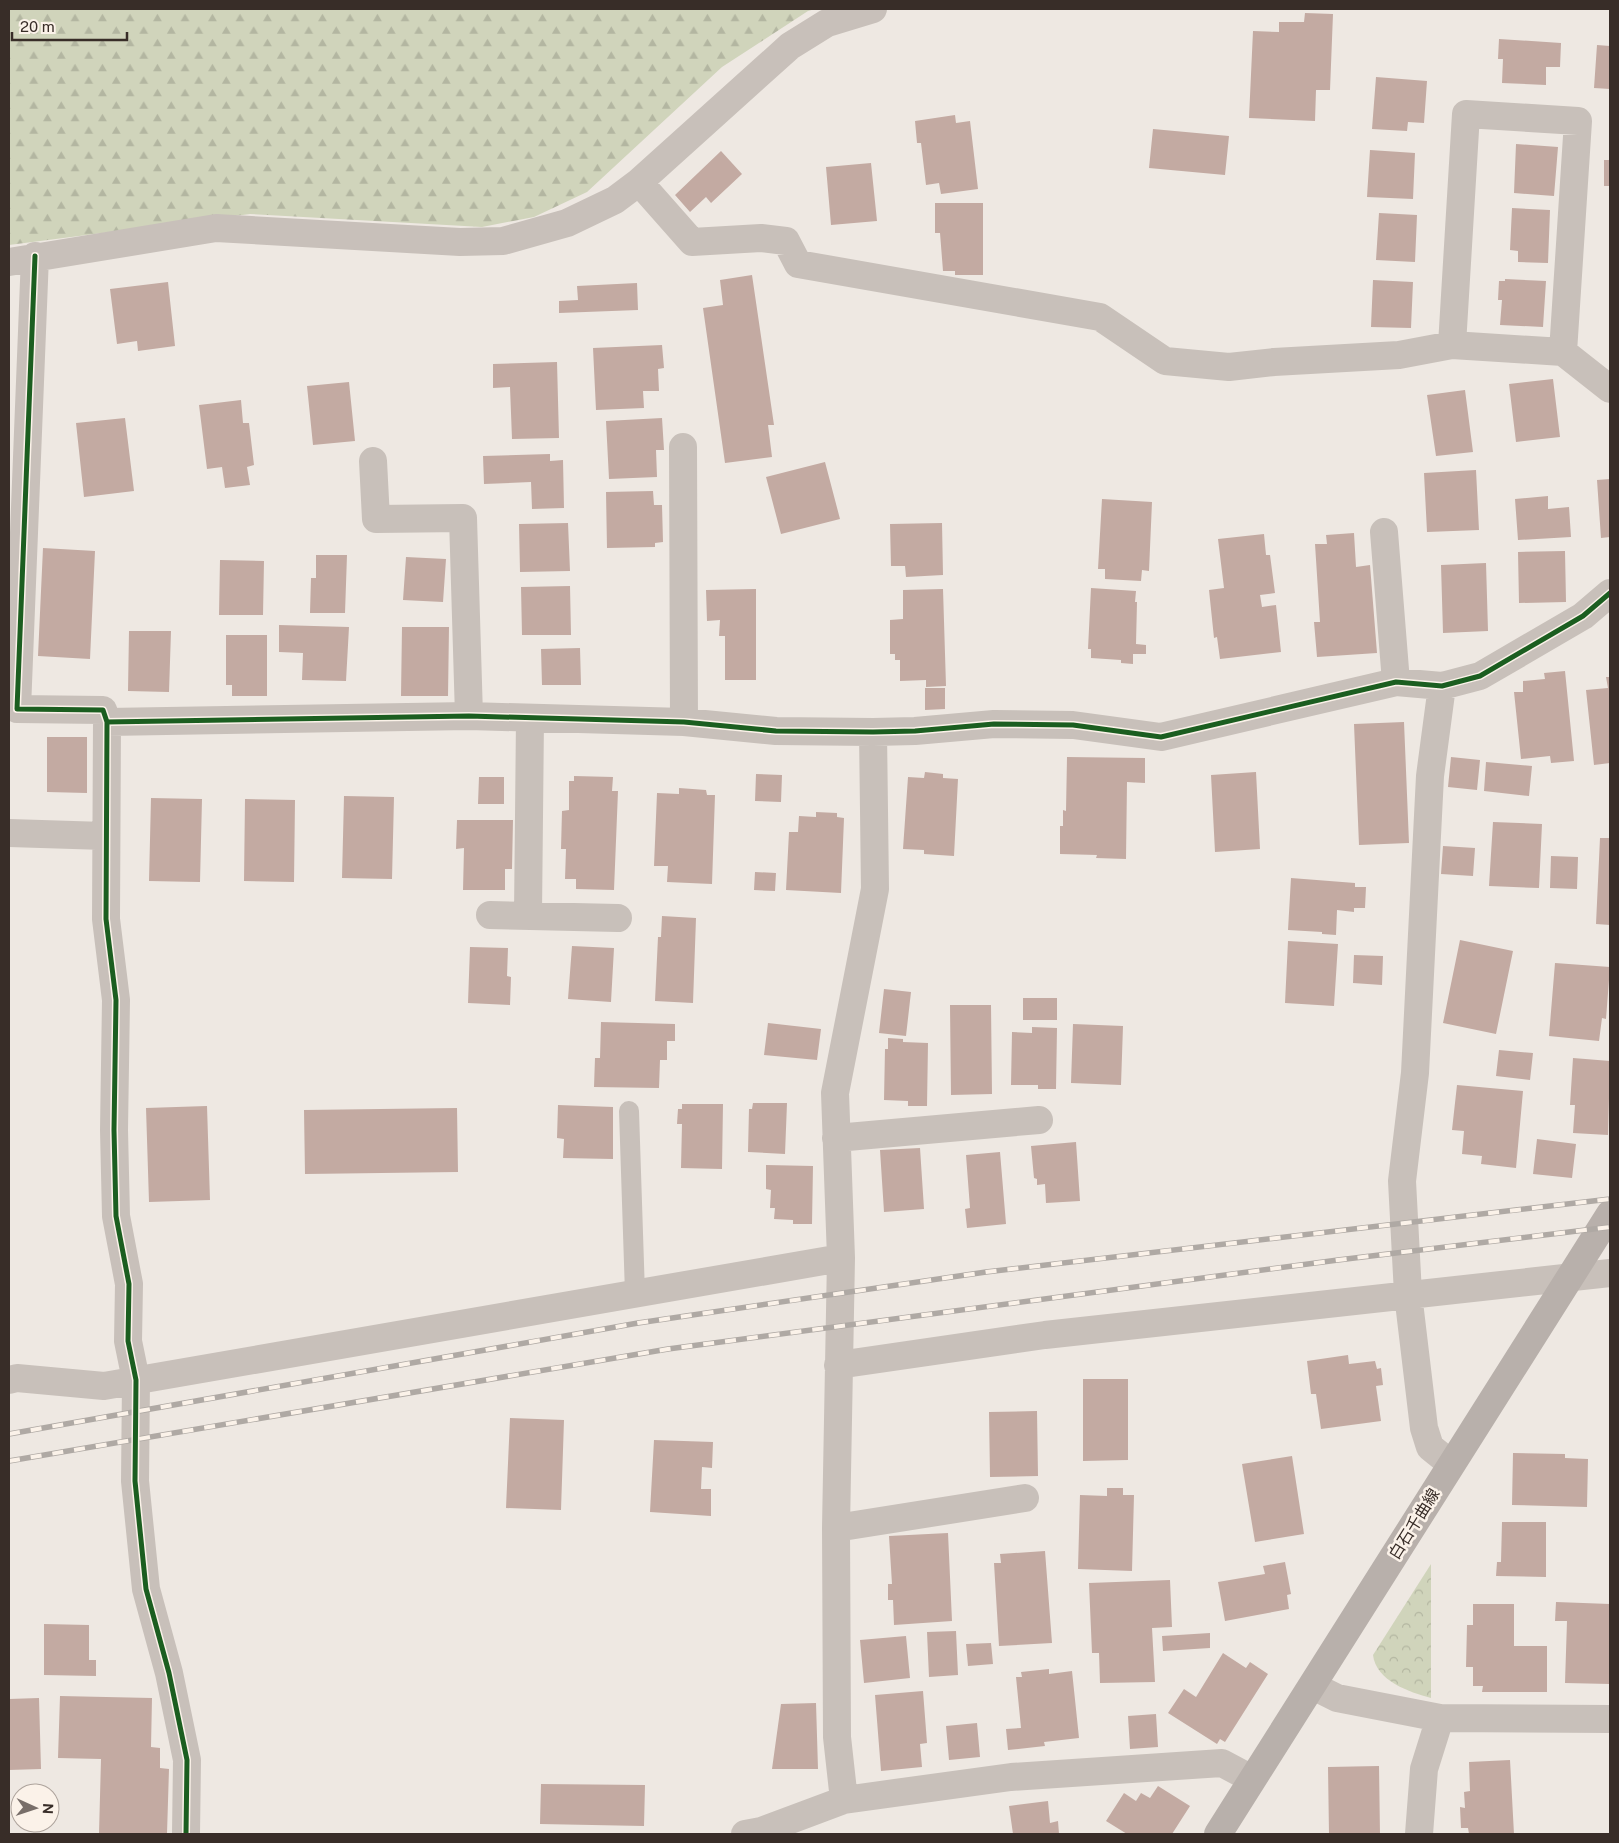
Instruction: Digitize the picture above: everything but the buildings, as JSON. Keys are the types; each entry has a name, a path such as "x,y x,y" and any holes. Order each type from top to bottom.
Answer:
{"main road":[{"name":"白石千曲線","path":"1218,1834 1610,1214"}],"street":[{"path":"9,262 35,256 216,228 460,242 503,241 567,223 615,200 639,182 790,46 827,23 873,9"},
{"path":"1452,345 1466,114 1578,121 1563,352"},
{"path":"639,182 692,242 761,238 786,241 798,264 1100,317 1165,361 1229,367 1274,362 1399,354 1452,345 1563,352 1610,388"},
{"path":"35,256 17,709 103,710 107,722 106,919 116,1000 114,1130 116,1216 130,1284 128,1341 136,1380 135,1481 146,1589 169,1673 187,1760 186,1834"},
{"path":"683,447 684,722"},
{"path":"373,461 376,519 463,518 469,716"},
{"path":"1384,532 1396,682"},
{"path":"107,722 469,716 684,722 776,731 873,732 915,731 994,724 1073,725 1161,737 1396,682 1442,686 1480,676 1583,616 1610,593"},
{"path":"1442,686 1430,776 1415,1073 1402,1181 1408,1294 1424,1428 1430,1447 1451,1464"},
{"path":"528,916 530,718"},
{"path":"844,1800 837,1737 836,1528 841,1258 835,1093 875,889 873,732"},
{"path":"9,833 105,836"},
{"path":"490,915 618,918"},
{"path":"836,1138 1039,1120"},
{"path":"9,1380 17,1378 104,1386 841,1258"},
{"path":"838,1365 1045,1335 1610,1273"},
{"path":"836,1528 1025,1498"},
{"path":"1313,1686 1337,1698 1440,1718 1610,1719"},
{"path":"1418,1834 1424,1769 1440,1718"},
{"path":"745,1834 761,1831 844,1800 1011,1777 1222,1763 1252,1779"}],"lane":[{"path":"628,1111 635,1294"}],"green space":[{"path":"9,9 815,9 808,11 722,67 587,192 534,217 482,227 250,214 9,245"},
{"path":"1431,1564 1431,1698 1395,1684 1380,1672 1375,1664 1373,1655"}],"railway":[{"path":"9,1434 638,1323 986,1272 1610,1199"},
{"path":"9,1461 668,1349 1338,1260 1610,1227"}],"cycle path":[{"path":"35,256 17,709 103,710 107,722 106,919 116,1000 114,1130 116,1216 129,1284 128,1341 136,1380 135,1481 146,1589 169,1673 187,1760 186,1834"},
{"path":"107,722 469,716 684,722 776,731 873,732 915,731 994,724 1073,725 1161,737 1396,682 1442,686 1480,676 1583,616 1610,593"}]}
